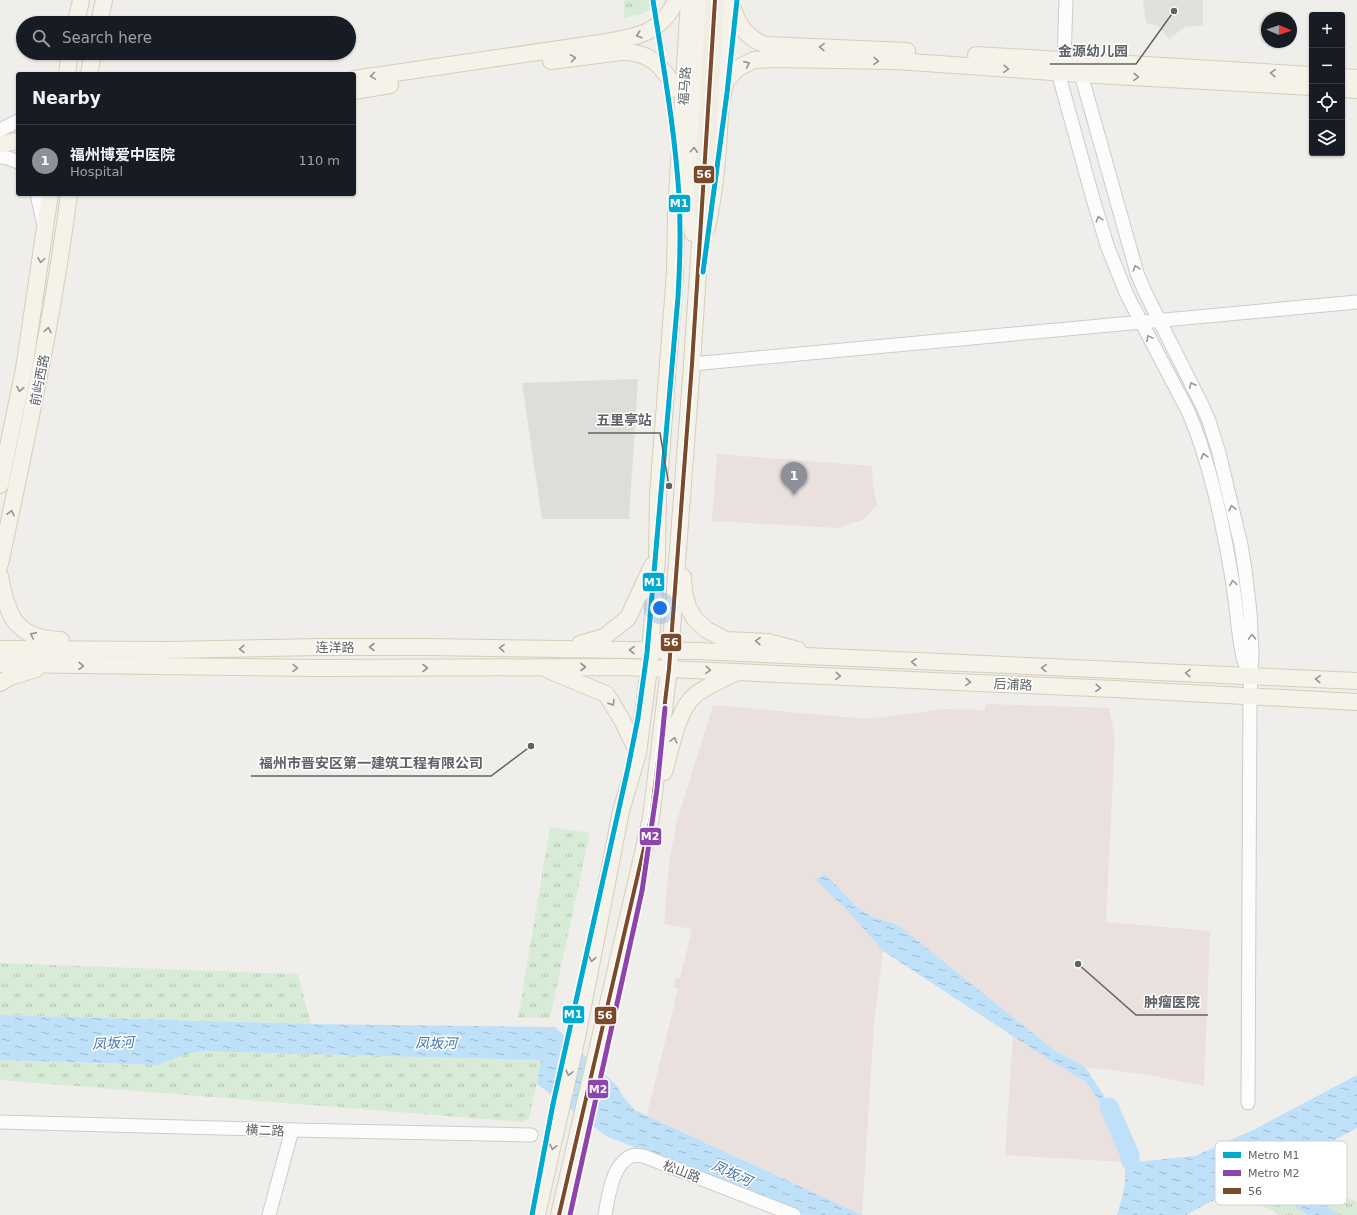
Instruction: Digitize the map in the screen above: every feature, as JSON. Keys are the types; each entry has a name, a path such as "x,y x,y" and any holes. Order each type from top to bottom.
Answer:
{"highway":[{"path":"702,212 715,0"}],"main road":[{"path":"78,16 81,0"},
{"path":"101,16 104,0"},
{"path":"356,79 600,43 638,36 656,27 664,20 670,13 676,0"},
{"path":"675,272 669,202 682,0"},
{"name":"福马路","path":"537,1215 577,1037 621,811 638,754 649,668 657,557 658,495 675,272 676,213 689,0"},
{"name":"福马路","path":"698,273 690,211 704,0"},
{"path":"698,273 711,212 715,183 729,0"},
{"path":"729,0 736,18 744,30 756,40 766,44 897,50 1061,66 1081,74 1309,87"},
{"path":"356,91 612,52 630,52 648,57 667,74 676,90"},
{"path":"720,106 724,88 730,75 747,63 762,59 896,61 1309,75"},
{"path":"67,72 69,60"},
{"path":"89,72 92,60"},
{"path":"1345,77 1357,78"},
{"path":"1345,89 1357,90"},
{"path":"0,131 16,130"},
{"path":"0,144 16,141"},
{"name":"前屿西路","path":"0,485 24,369 50,196"},
{"name":"前屿西路","path":"0,564 39,380 56,287 70,196"},
{"name":"福马路","path":"559,1215 651,818 671,651 702,212"},
{"path":"679,535 686,600 694,618 704,627 726,640 768,642 822,657"},
{"path":"564,649 604,637 628,618 657,557"},
{"path":"0,576 4,597 10,614 23,629 35,637 48,640 115,642 168,650"},
{"name":"连洋路","path":"0,649 168,650 319,647 671,651"},
{"name":"后浦路","path":"671,651 1357,681"},
{"name":"连洋路","path":"0,664 318,668 541,667 669,669"},
{"path":"0,682 20,674 52,665"},
{"path":"541,667 606,694 622,720 638,754"},
{"name":"后浦路","path":"669,669 1357,702"},
{"path":"651,818 679,720 685,706 695,695 738,672"}],"street":[{"path":"1066,0 1061,66 1101,226 1127,295 1188,411 1200,443 1213,489 1226,546 1236,603 1242,654 1250,676"},
{"path":"62,72 68,60"},
{"path":"1081,74 1137,274 1209,421 1219,453 1245,570 1252,632 1250,676 1248,1103"},
{"path":"0,131 16,122"},
{"path":"0,157 16,161"},
{"path":"37,196 45,231"},
{"path":"692,364 1357,302"},
{"name":"横二路","path":"0,1122 531,1135"},
{"path":"269,1215 292,1130"},
{"name":"松山路","path":"605,1215 611,1186 615,1175 623,1161 634,1155 646,1157 794,1215"}],"shaded area":[{"path":"1143,0 1203,0 1203,25 1185,27 1169,39 1158,26 1146,23"},
{"path":"638,379 629,519 542,519 522,383"},
{"path":"717,454 872,466 873,486 877,505 863,520 837,528 712,521"},
{"path":"986,704 1109,708 1115,737 1106,922 1210,931 1204,1086 1144,1074 1085,1067 1054,1050 898,925 872,917 856,906 825,874 815,879 848,911 883,951 874,1024 862,1215 647,1115 678,989 673,987 676,977 680,978 692,929 664,924 669,863 677,821 713,705 867,719 945,709 985,710"},
{"path":"1013,1035 1048,1059 1086,1082 1121,1134 1125,1162 1005,1155"}],"green space":[{"path":"624,0 659,0 648,11 624,18"},
{"path":"550,827 590,833 550,1018 518,1018"},
{"path":"0,963 298,974 311,1024 0,1015"},
{"path":"193,1052 542,1060 529,1118 523,1122 0,1080 0,1060 142,1065"},
{"path":"1347,1198 1357,1202 1357,1215 1278,1215 1274,1211 1260,1205 1347,1205"}],"water":[{"path":"825,874 856,906 872,917 898,925 1054,1050 1085,1067 1127,1131 1135,1162 1195,1156 1215,1147 1215,1199 1186,1215 1117,1215 1125,1182 1125,1162 1121,1134 1086,1082 1048,1059 883,951 848,911 815,879"},
{"name":"凤坂河","path":"0,1015 311,1024 555,1027 617,1086 623,1097 635,1110 862,1215 804,1215 606,1136 537,1084 541,1060 200,1051 186,1054 157,1065 0,1060"},
{"path":"1357,1075 1357,1128 1332,1141 1228,1141 1253,1130"},
{"path":"1292,1205 1323,1205 1339,1215 1308,1215"}],"waterway":[{"path":"1109,1107 1130,1155 1130,1160"}],"metro line":[{"name":"M1","path":"532,1215 553,1104 628,768 638,718 647,653 678,297 680,246 679,196 675,147 653,0"},
{"name":"M1","path":"703,272 727,93 737,0"},
{"name":"M2","path":"570,1215 642,891 657,789 665,708"}],"transit line":[{"name":"56","path":"559,1215 651,818 669,669 692,364 715,0"}],"place":[{"name":"金源幼儿园","path":"1174,11"},
{"name":"五里亭站","path":"669,486"},
{"name":"福州博爱中医院","path":"794,495"},
{"name":"福州市晋安区第一建筑工程有限公司","path":"531,746"},
{"name":"肿瘤医院","path":"1078,964"}]}
